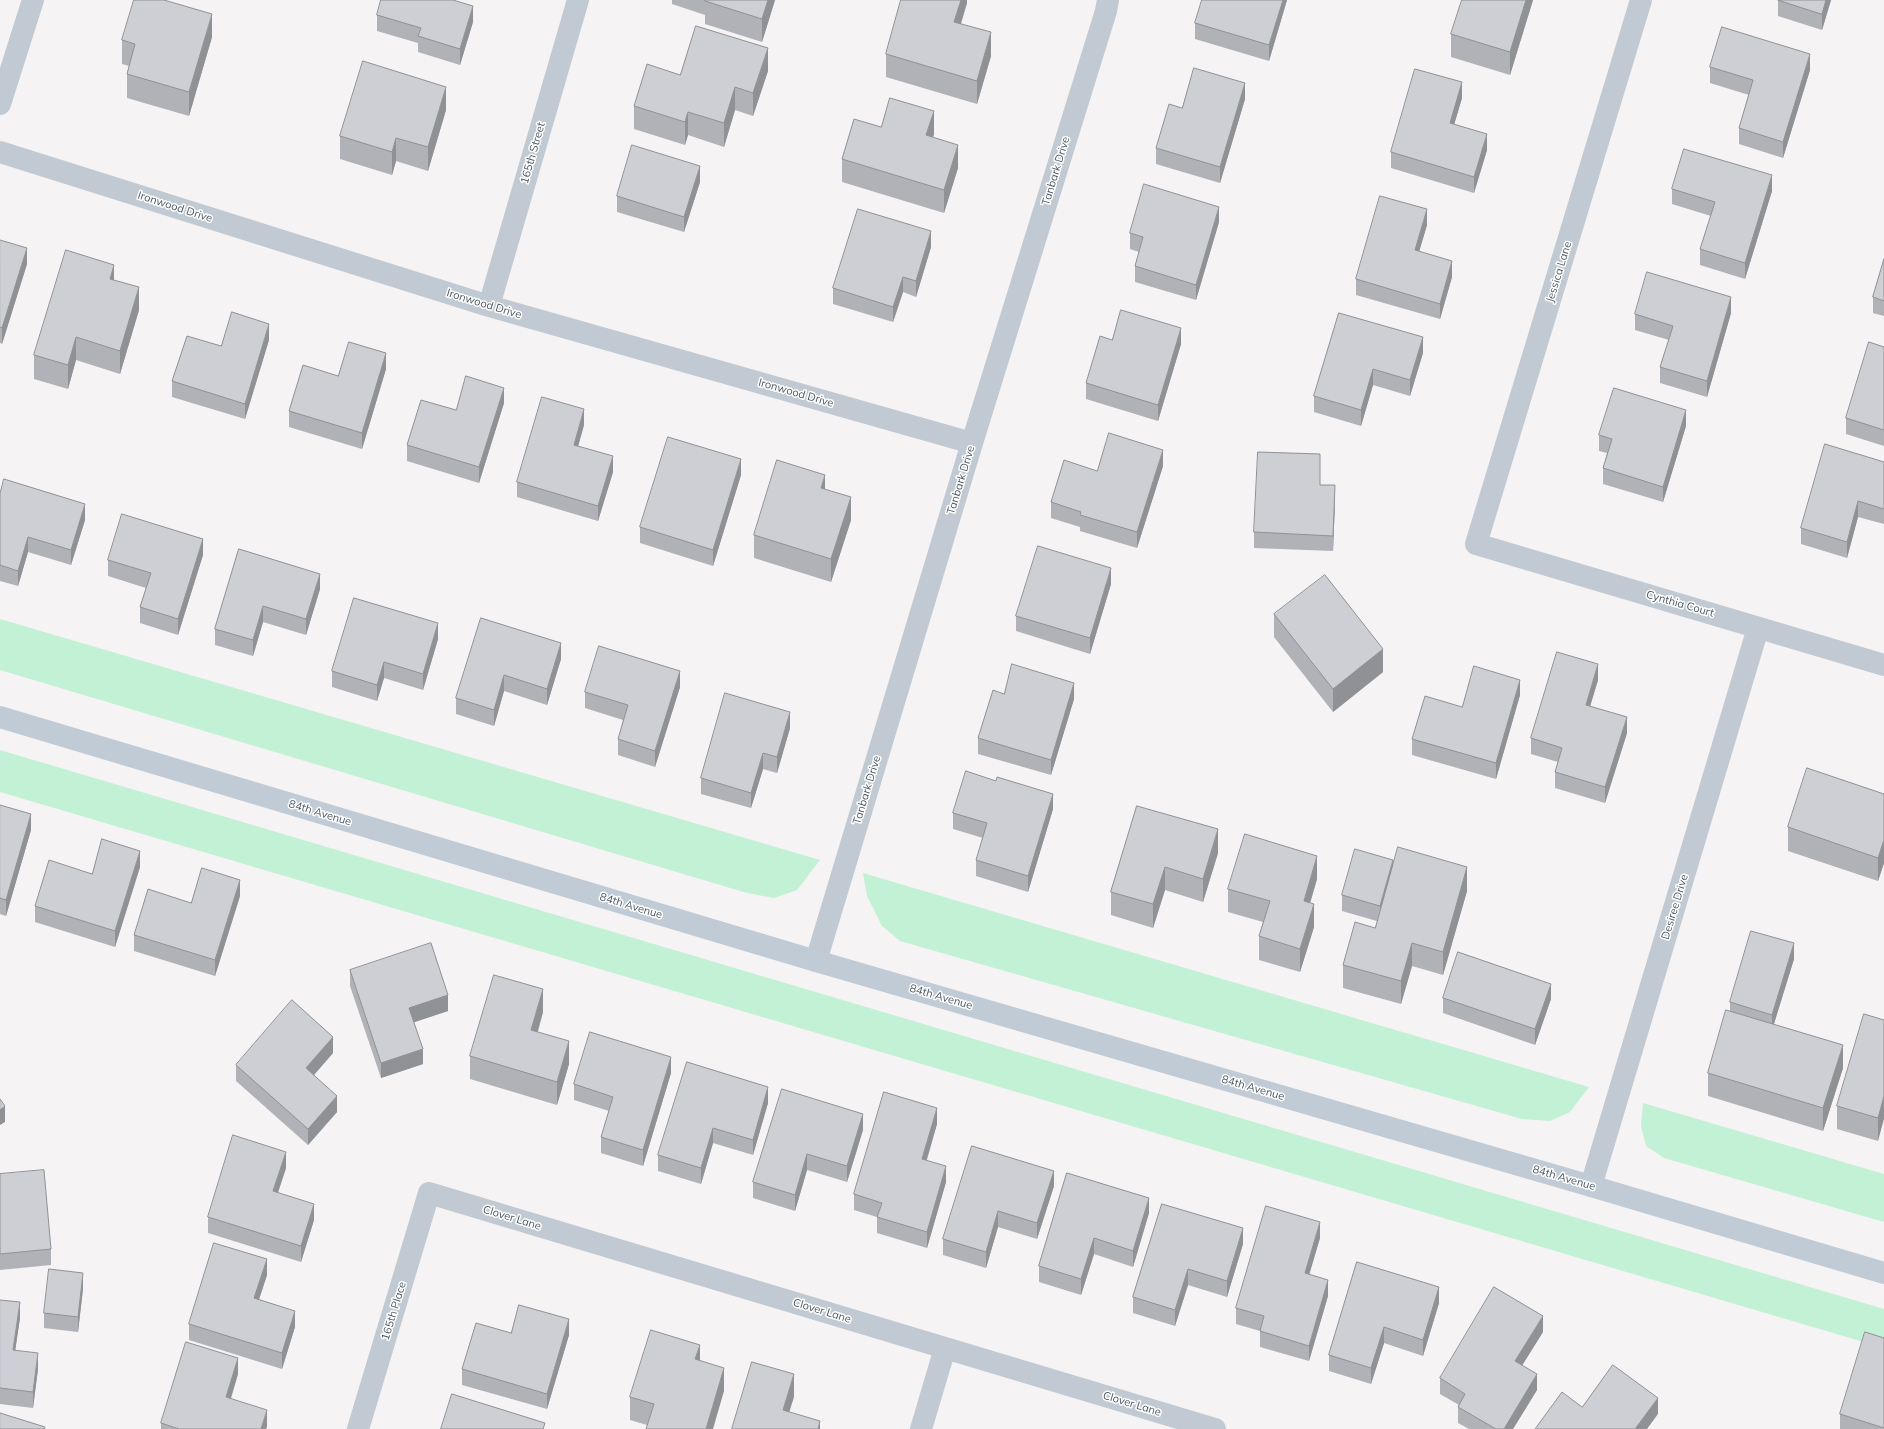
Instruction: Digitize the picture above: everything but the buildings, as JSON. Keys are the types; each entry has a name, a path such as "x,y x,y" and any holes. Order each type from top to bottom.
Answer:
{"street":[{"path":"0,104 33,0"},
{"name":"165th Street","path":"489,306 578,0"},
{"name":"Tanbark Drive","path":"816,961 972,443 1106,11 1108,0"},
{"name":"Jessica Lane","path":"1476,544 1642,0"},
{"name":"Ironwood Drive","path":"0,152 489,306 972,443"},
{"name":"Cynthia Court","path":"1476,544 1884,665"},
{"name":"Desiree Drive","path":"1591,1186 1758,628"},
{"name":"84th Avenue","path":"0,717 816,961 1591,1186 1884,1273"},
{"name":"Clover Lane","path":"430,1193 1215,1429"},
{"name":"165th Place","path":"358,1429 430,1193"},
{"path":"921,1429 945,1348"}],"green space":[{"path":"0,619 820,860 797,890 774,898 747,893 0,670"},
{"path":"0,750 1884,1309 1884,1348 0,792"},
{"path":"863,873 1589,1087 1570,1112 1550,1121 1522,1119 900,941 882,926 867,896"},
{"path":"1643,1103 1884,1174 1884,1222 1664,1158 1646,1146 1641,1126"}]}
